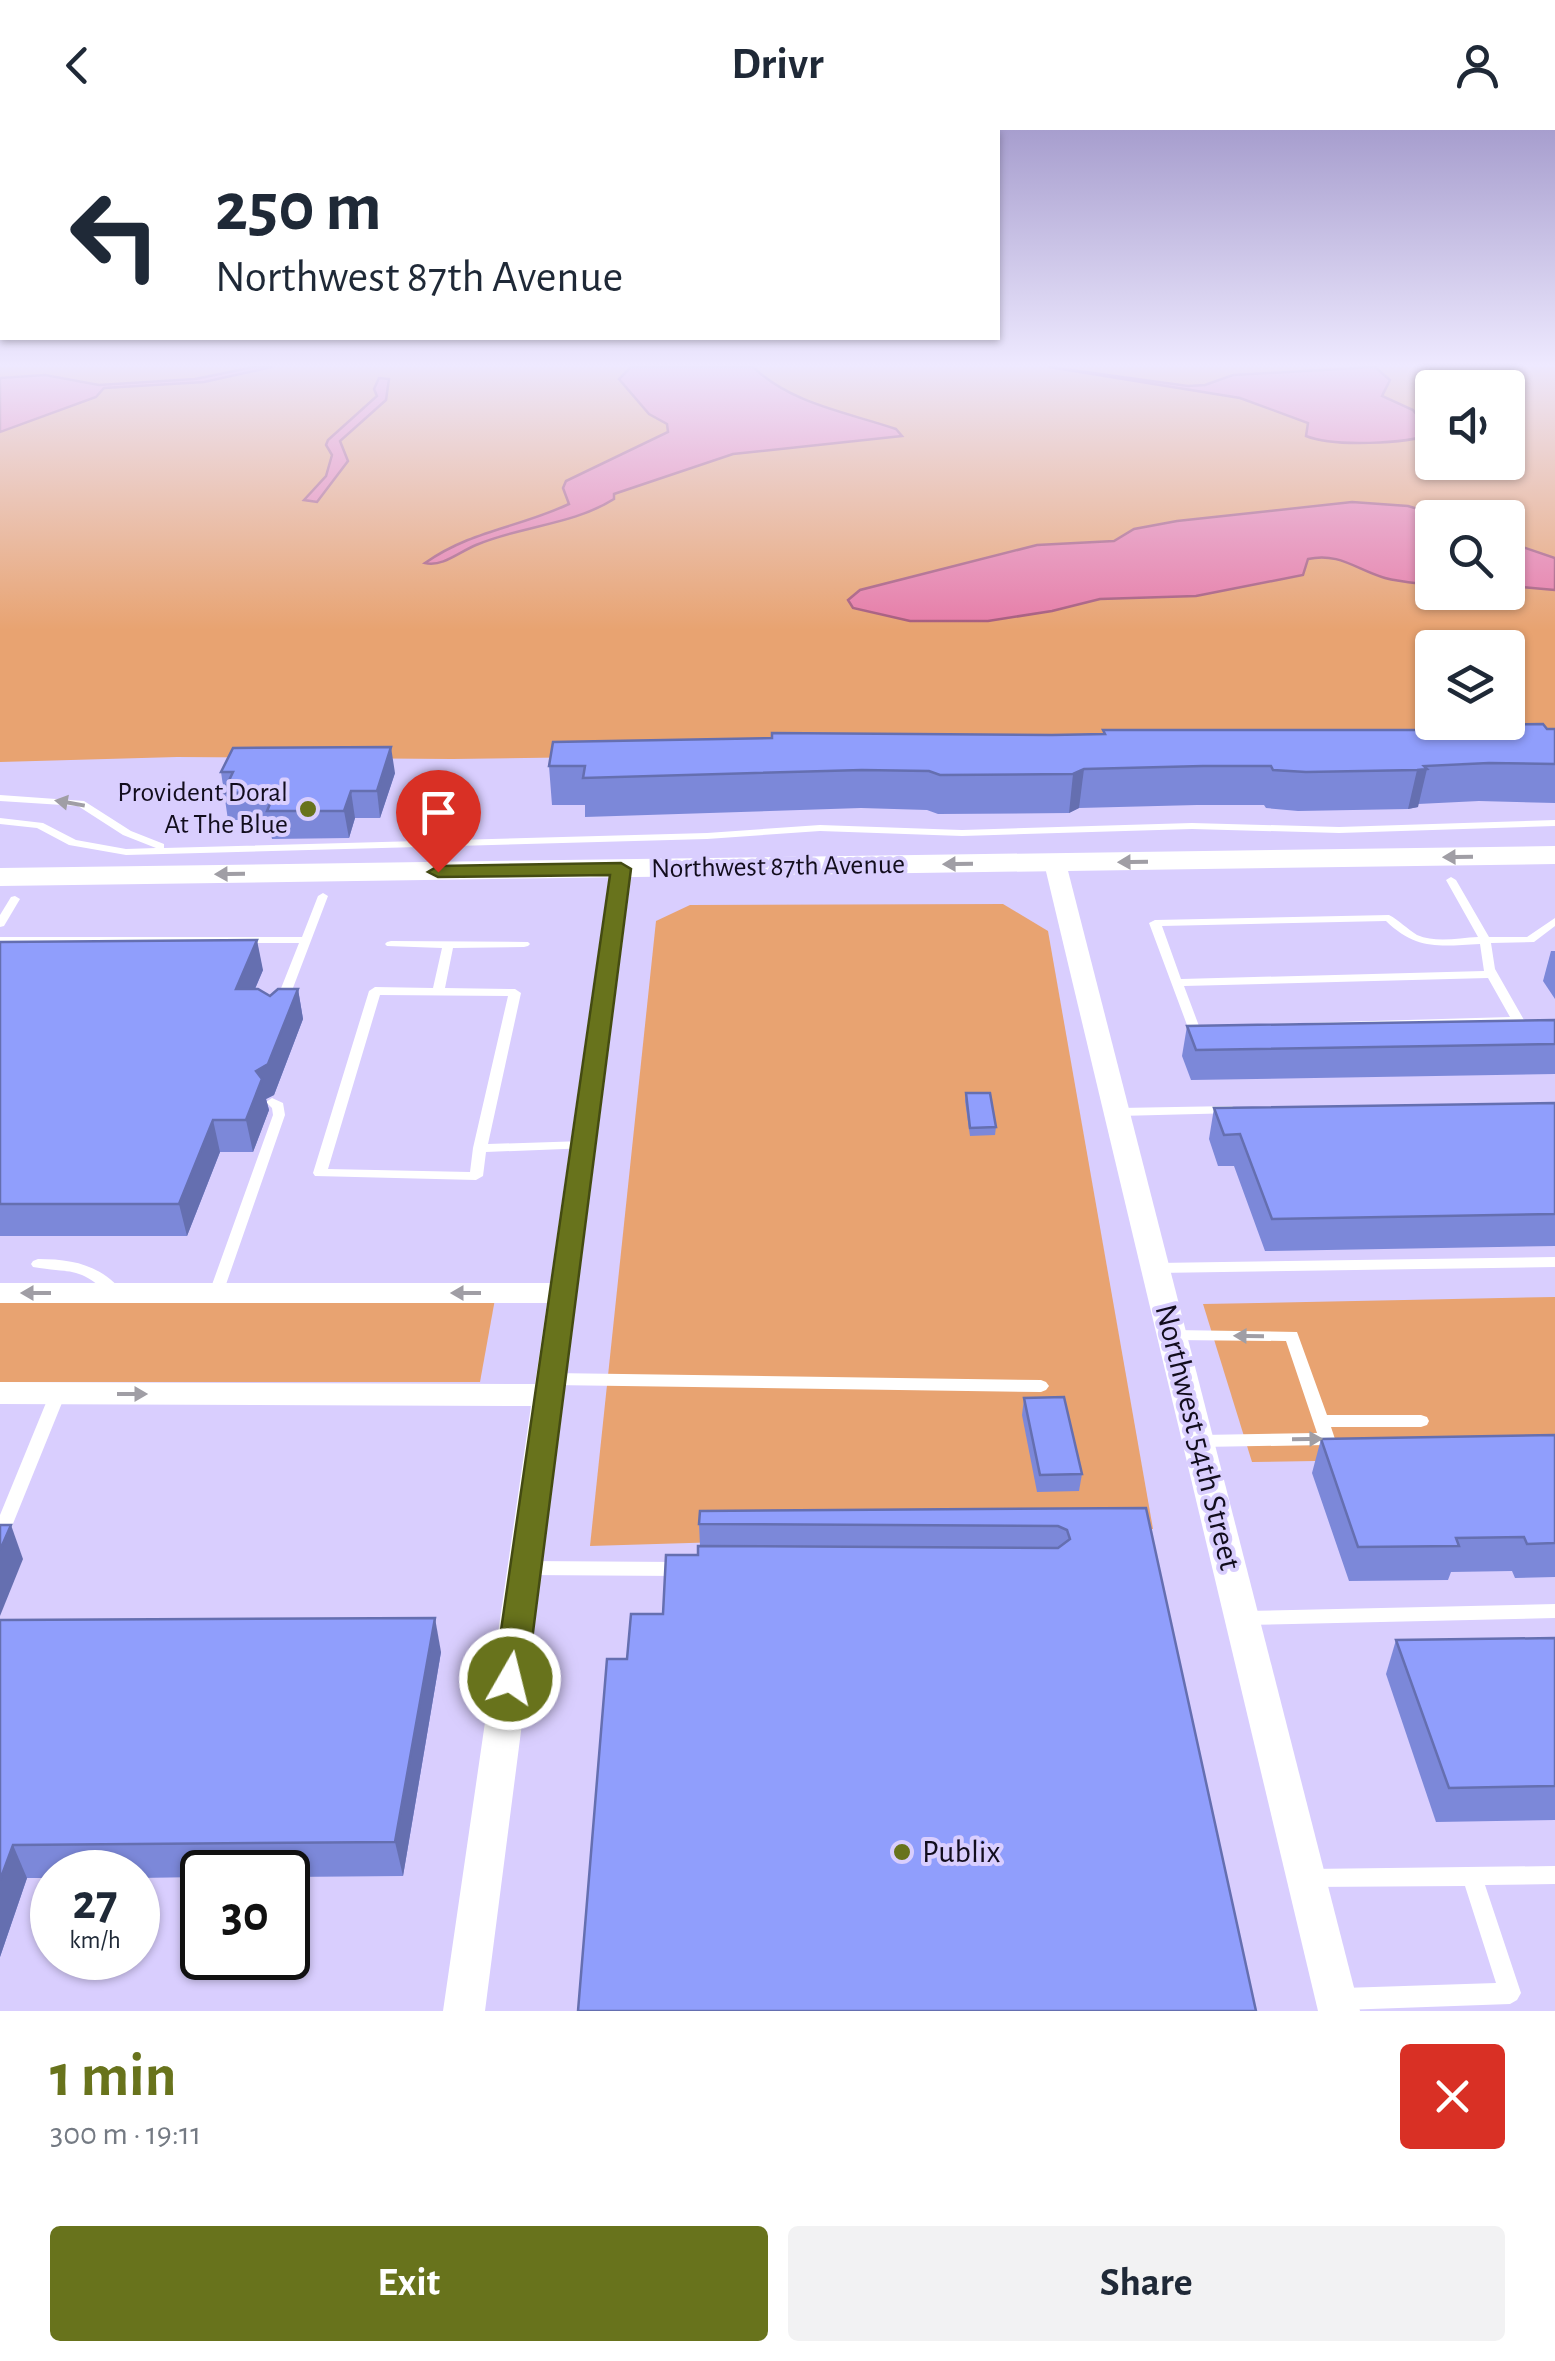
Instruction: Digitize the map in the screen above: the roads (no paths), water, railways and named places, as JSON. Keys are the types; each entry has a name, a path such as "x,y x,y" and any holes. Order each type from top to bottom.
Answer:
{"main road":[{"name":"Northwest 87th Avenue","path":"1059,875 1555,855"},
{"name":"Northwest 87th Avenue","path":"4,900 620,881 1059,875 1555,878"},
{"name":"Northwest 87th Avenue","path":"4,900 323,896 620,881"}],"street":[{"name":"Northwest 54th Street","path":"1059,875 1337,2005"},
{"path":"464,2011 620,881"},
{"path":"0,1293 564,1293"},
{"path":"0,1393 551,1387"}],"lane":[{"path":"0,798 80,803 146,843 177,850"},
{"path":"0,821 38,825 73,843 95,848 177,850 707,836 820,828 962,833 1192,826 1339,830 1555,823"},
{"path":"95,848 127,833"},
{"path":"1450,880 1486,940 1492,974 1518,1020 1194,1030 1155,923 1390,918 1407,938 1424,944 1486,940 1530,940 1555,920"},
{"path":"274,1019 323,896"},
{"path":"0,940 306,940"},
{"path":"391,944 524,944"},
{"path":"438,992 448,944"},
{"path":"1176,982 1492,974"},
{"path":"375,991 514,993 480,1148 476,1176 320,1173 375,991"},
{"path":"216,1293 279,1114 278,1106 272,1102"},
{"path":"1119,1112 1255,1110"},
{"path":"480,1148 584,1145"},
{"path":"1157,1268 1555,1262"},
{"path":"38,1264 74,1264 98,1274 117,1293"},
{"path":"1174,1335 1292,1336 1327,1438 1198,1441"},
{"path":"551,1387 1041,1386"},
{"path":"0,1536 58,1394"},
{"path":"1320,1422 1421,1420"},
{"path":"526,1568 697,1569"},
{"path":"1242,1618 1555,1610"},
{"path":"1337,2005 1510,1993 1472,1876"},
{"path":"1306,1878 1555,1876"}],"place":[{"name":"Provident Doral At The Blue","path":"308,809"},
{"name":"Publix","path":"902,1852"}]}
